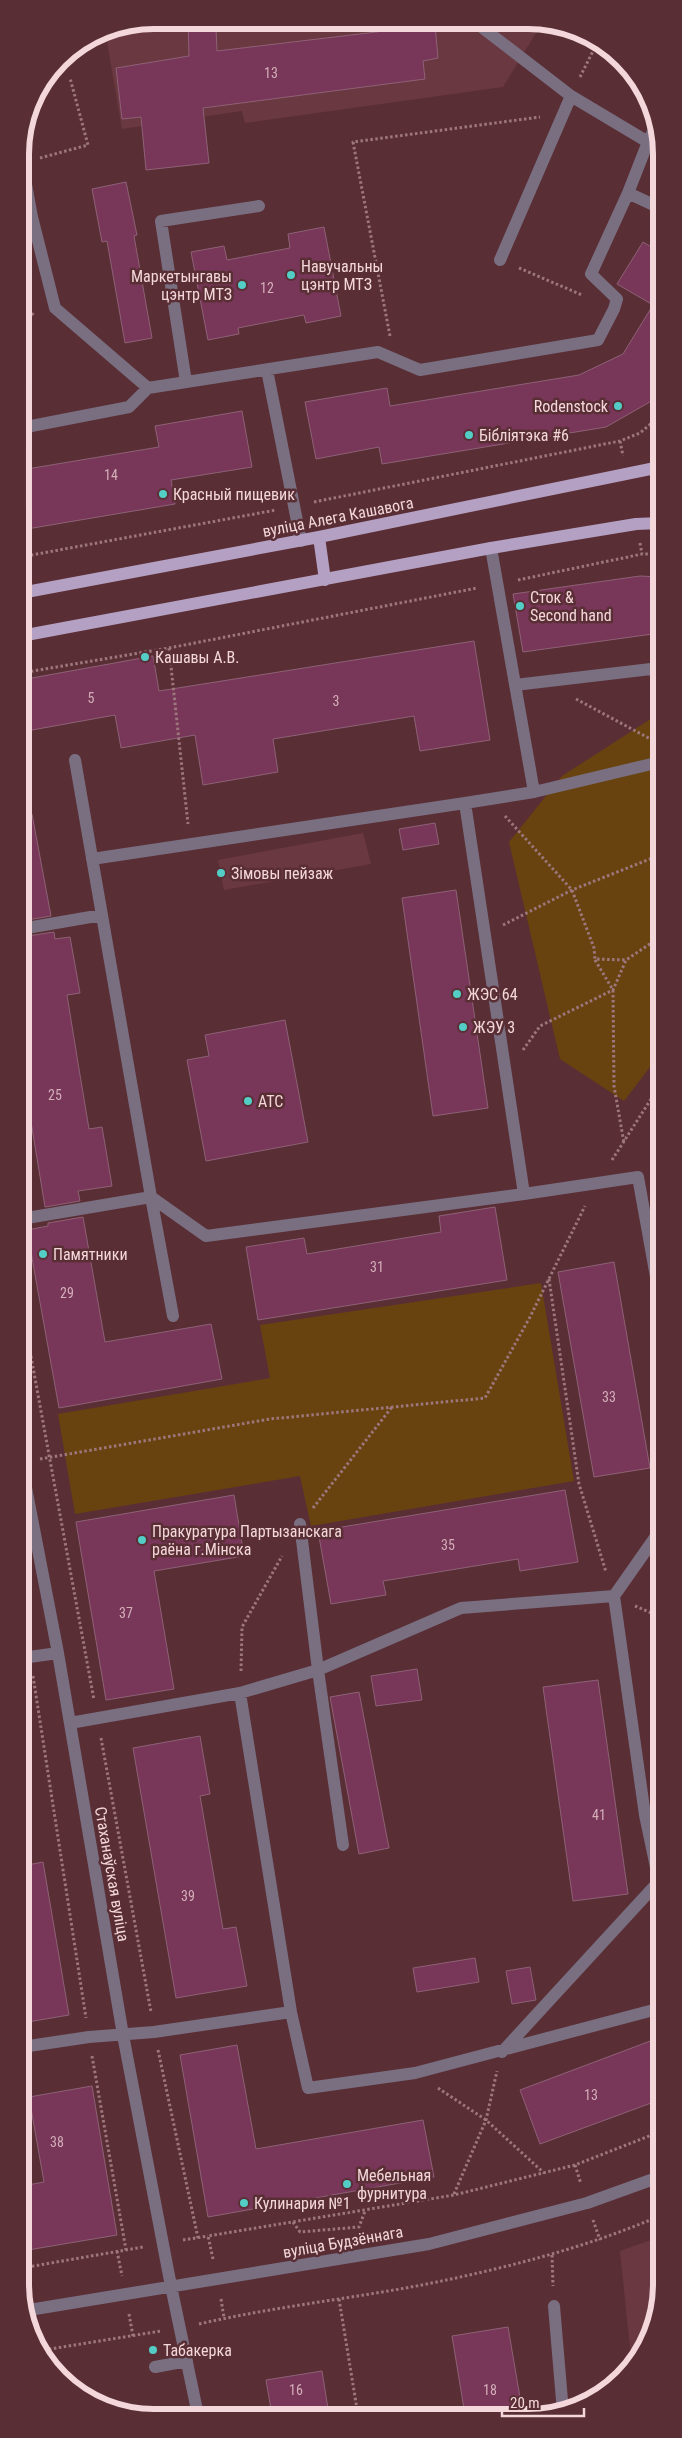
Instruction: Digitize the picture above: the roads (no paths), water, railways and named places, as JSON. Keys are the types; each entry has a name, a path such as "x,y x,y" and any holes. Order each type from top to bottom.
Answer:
{"main road":[{"name":"вуліца Алега Кашавога","path":"29,592 301,541 653,469"},
{"path":"29,635 491,548 636,524 653,523"},
{"path":"319,537 325,580"}],"street":[{"path":"484,29 571,96 648,142"},
{"path":"500,260 571,96"},
{"path":"29,426 129,407 148,388 378,352 420,370 598,340 617,300 591,274 628,193 652,134"},
{"path":"628,193 653,205"},
{"path":"29,202 55,308 148,388"},
{"path":"186,382 161,222 259,206"},
{"path":"267,370 301,541"},
{"path":"491,548 534,792"},
{"path":"515,686 651,669 653,670"},
{"path":"75,760 151,1197 174,1316"},
{"path":"92,859 534,792 653,764"},
{"path":"465,803 524,1194"},
{"path":"29,928 102,915"},
{"path":"29,1218 151,1197 206,1236 524,1194 638,1176 653,1260"},
{"name":"Стаханаўская вуліца","path":"29,1504 58,1653 123,2035 197,2409"},
{"path":"300,1524 318,1670 343,1845"},
{"path":"653,1543 614,1596 645,1815 653,1852"},
{"path":"70,1723 240,1693 318,1670 460,1608 614,1596"},
{"path":"29,1658 58,1653"},
{"path":"240,1693 291,2012 308,2088 415,2073 502,2052 653,2010"},
{"path":"502,2052 653,1891"},
{"path":"29,2046 89,2037 154,2032 291,2012"},
{"name":"вуліца Будзённага","path":"31,2310 428,2244 587,2203 653,2179"},
{"path":"554,2306 562,2405"},
{"path":"155,2366 188,2361"}],"place":[{"name":"Навучальны цэнтр МТЗ","path":"291,275"},
{"name":"Маркетынгавы цэнтр МТЗ","path":"242,285"},
{"name":"Rodenstock","path":"618,406"},
{"name":"Бібліятэка #6","path":"469,435"},
{"name":"Красный пищевик","path":"163,494"},
{"name":"Сток & Second hand","path":"520,606"},
{"name":"Кашавы А.В.","path":"145,657"},
{"name":"Зімовы пейзаж","path":"221,873"},
{"name":"ЖЭС 64","path":"457,994"},
{"name":"ЖЭУ 3","path":"463,1027"},
{"name":"АТС","path":"248,1101"},
{"name":"Памятники","path":"43,1254"},
{"name":"Пракуратура Партызанскага раёна г.Мінска","path":"142,1540"},
{"name":"Мебельная фурнитура","path":"347,2184"},
{"name":"Кулинария №1","path":"244,2203"},
{"name":"Табакерка","path":"153,2350"}]}
